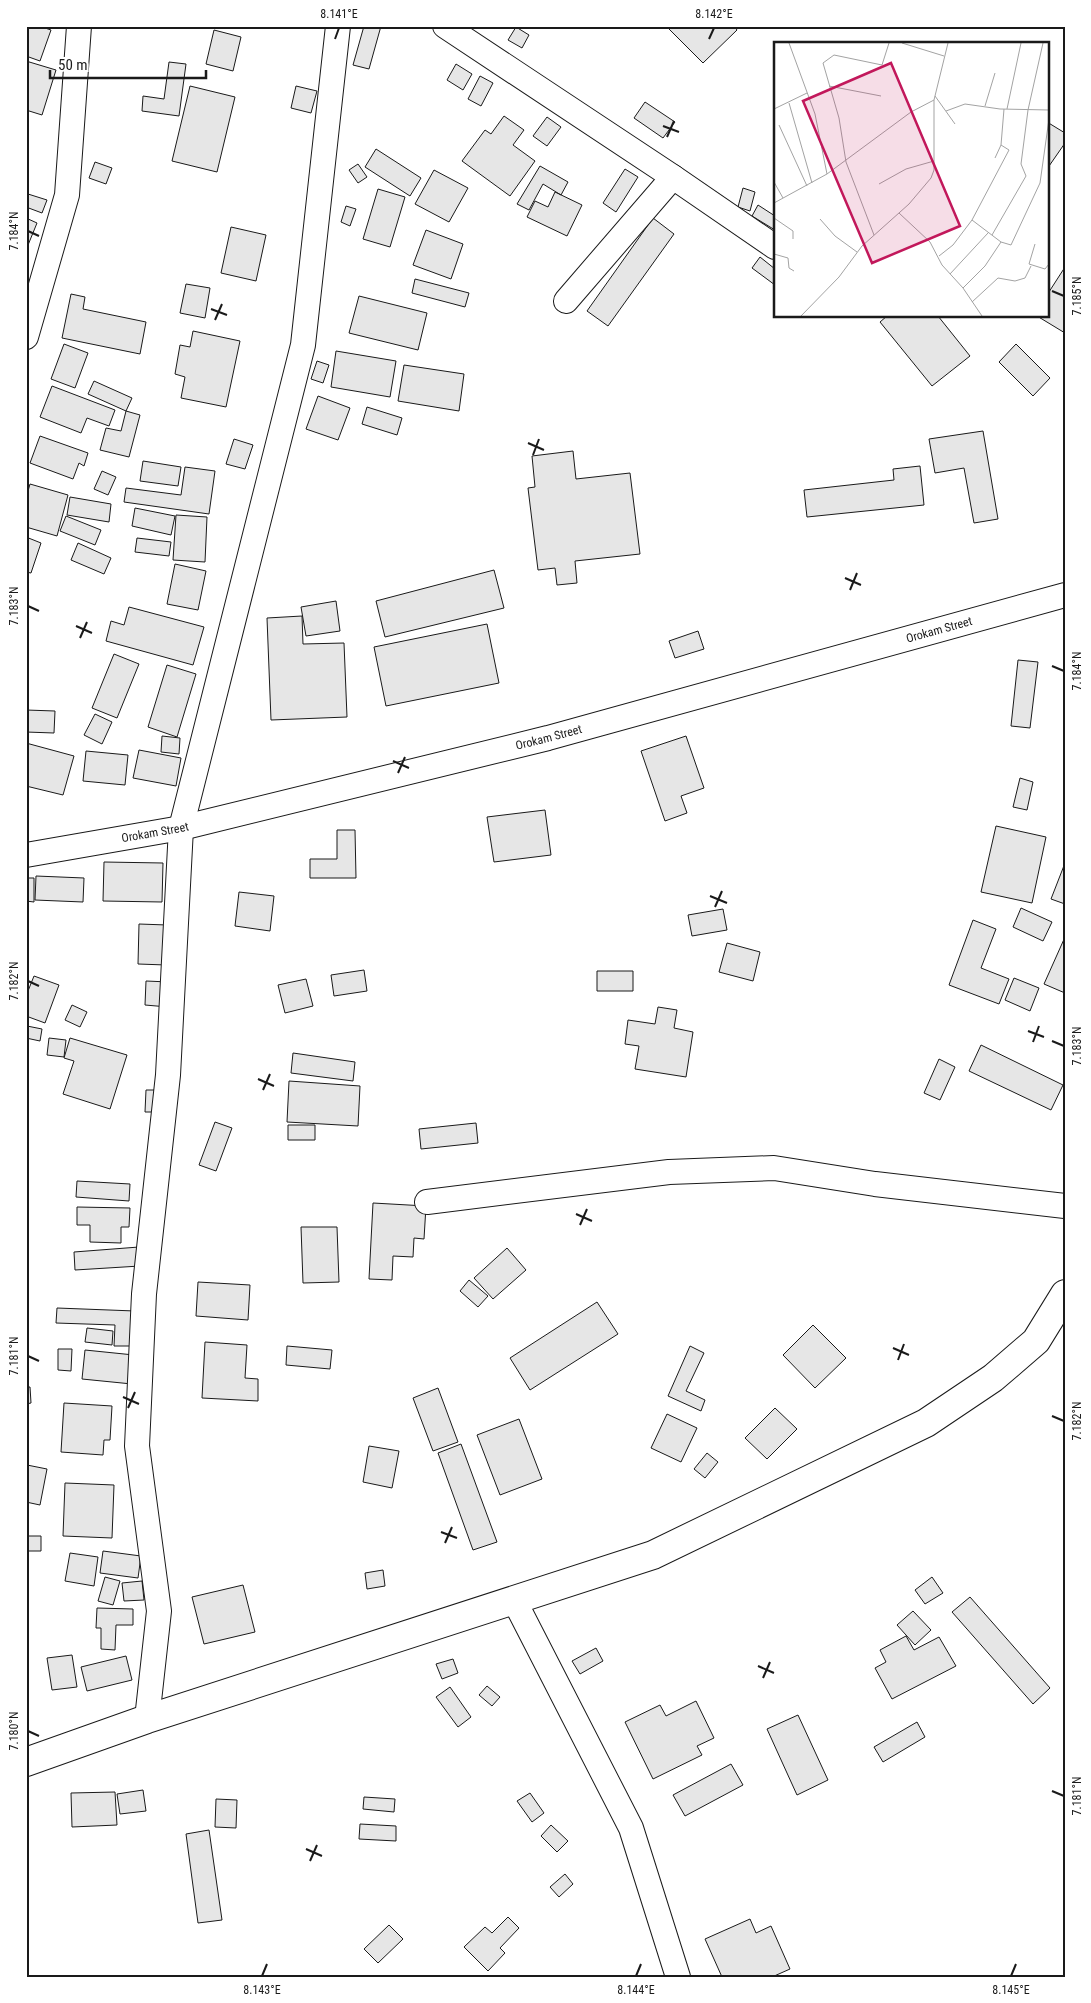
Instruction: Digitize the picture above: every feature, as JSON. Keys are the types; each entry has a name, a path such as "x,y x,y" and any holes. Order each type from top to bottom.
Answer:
{"main road":[{"path":"26,1762 147,1719 653,1555 926,1423 993,1378 1036,1341 1065,1294"}],"street":[{"path":"26,337 67,195 79,26"},
{"path":"147,1719 158,1611 137,1446 144,1294 168,1075 181,828 304,345 338,26"},
{"path":"445,26 774,246"},
{"path":"566,301 673,177"},
{"name":"Orokam Street","path":"26,855 181,828 548,738 1065,596"},
{"path":"427,1202 669,1172 774,1168 875,1184 1065,1206"},
{"path":"514,1600 631,1828 678,1977"}],"building":[{"path":"26,26 39,26 51,30 40,61 26,56"},
{"path":"364,26 381,26 369,69 353,65"},
{"path":"666,26 734,26 737,30 703,63"},
{"path":"516,27 529,35 522,48 508,40"},
{"path":"214,30 241,37 233,71 206,64"},
{"path":"26,61 56,70 42,115 26,110"},
{"path":"169,62 186,64 179,116 142,111 143,96 164,99"},
{"path":"456,64 472,74 463,90 447,80"},
{"path":"480,76 493,83 481,106 468,99"},
{"path":"190,86 235,97 217,172 172,161"},
{"path":"296,86 317,91 311,113 291,108"},
{"path":"645,102 675,122 663,138 634,118"},
{"path":"504,116 524,130 513,145 535,161 510,196 462,161 485,130 491,134"},
{"path":"547,117 561,127 547,146 533,136"},
{"path":"1048,123 1065,133 1065,143 1048,168"},
{"path":"376,149 421,178 410,196 365,167"},
{"path":"95,162 112,168 106,184 89,178"},
{"path":"358,164 367,177 358,183 349,170"},
{"path":"540,166 568,182 561,195 543,184 529,210 517,204"},
{"path":"625,169 638,177 616,212 603,203"},
{"path":"434,170 468,188 449,222 415,204"},
{"path":"743,188 755,192 750,211 738,207"},
{"path":"378,189 405,197 390,247 363,239"},
{"path":"555,192 582,205 567,236 527,217 535,201 548,207"},
{"path":"28,194 47,200 42,213 26,207"},
{"path":"758,205 774,215 774,229 752,216"},
{"path":"346,206 356,209 350,226 341,222"},
{"path":"26,218 37,223 26,250"},
{"path":"653,218 674,234 608,326 587,311"},
{"path":"231,227 266,235 256,281 221,273"},
{"path":"426,230 463,244 451,279 413,265"},
{"path":"760,257 774,268 774,284 752,268"},
{"path":"1065,267 1065,333 1040,318 1048,318 1048,293"},
{"path":"415,279 469,293 465,307 412,293"},
{"path":"186,284 210,288 205,318 180,313"},
{"path":"71,294 85,297 83,309 146,322 140,354 62,338"},
{"path":"359,296 427,313 418,350 349,333"},
{"path":"885,318 940,318 970,356 932,386 880,322"},
{"path":"193,331 240,341 226,407 181,398 185,377 175,374 180,345 190,347"},
{"path":"64,344 88,353 75,388 51,379"},
{"path":"1016,344 1050,378 1033,396 999,362"},
{"path":"336,351 396,361 390,397 331,387"},
{"path":"317,361 329,365 323,383 311,379"},
{"path":"404,365 464,374 459,411 398,401"},
{"path":"94,381 132,398 126,411 88,394"},
{"path":"52,386 115,410 109,426 87,418 81,433 40,417"},
{"path":"318,396 350,408 338,440 306,429"},
{"path":"367,407 402,418 397,435 362,424"},
{"path":"126,411 140,415 129,457 100,450 106,428 121,431"},
{"path":"983,431 998,519 974,523 964,468 935,473 929,439"},
{"path":"40,436 88,453 84,466 79,463 73,479 30,463"},
{"path":"234,439 253,445 245,469 226,464"},
{"path":"573,451 576,479 630,473 640,554 575,561 577,583 557,585 555,568 538,570 528,488 535,487 532,456"},
{"path":"143,461 181,467 178,486 140,481"},
{"path":"920,466 924,505 807,517 804,490 894,480 893,469"},
{"path":"185,467 215,471 209,514 124,502 126,488 181,495"},
{"path":"102,471 116,477 108,495 94,489"},
{"path":"30,484 68,495 57,536 26,527 26,498"},
{"path":"70,497 111,504 109,522 67,515"},
{"path":"135,508 175,516 171,535 132,526"},
{"path":"176,515 207,517 205,562 173,560"},
{"path":"66,516 101,530 95,545 60,531"},
{"path":"26,537 41,543 31,573 26,572"},
{"path":"137,538 171,542 169,556 135,552"},
{"path":"78,543 111,558 104,574 71,560"},
{"path":"175,564 206,571 198,610 167,604"},
{"path":"494,570 504,608 385,637 376,601"},
{"path":"336,601 340,631 306,636 301,607"},
{"path":"129,607 204,627 193,665 106,641 111,621 124,625"},
{"path":"302,616 303,644 344,643 347,717 271,720 267,618"},
{"path":"487,624 499,683 386,706 374,647"},
{"path":"698,631 704,649 675,658 669,641"},
{"path":"114,654 139,664 117,718 92,708"},
{"path":"1018,660 1038,662 1030,728 1011,726"},
{"path":"167,665 196,674 177,737 148,727"},
{"path":"26,710 55,711 54,733 26,732"},
{"path":"95,714 112,722 102,744 84,735"},
{"path":"162,736 180,738 179,754 161,752"},
{"path":"686,736 704,788 681,796 687,813 665,821 641,751"},
{"path":"26,743 74,756 63,795 26,786"},
{"path":"139,750 181,758 176,786 133,778"},
{"path":"86,751 128,755 125,785 83,781"},
{"path":"1020,778 1033,782 1027,810 1013,807"},
{"path":"545,810 551,855 494,862 487,817"},
{"path":"996,826 1046,837 1032,903 981,892"},
{"path":"337,830 355,830 356,878 310,878 310,859 337,859"},
{"path":"104,862 163,863 162,902 103,901"},
{"path":"1065,863 1065,904 1051,899"},
{"path":"36,876 84,878 83,902 35,900"},
{"path":"26,878 34,878 34,902 26,901"},
{"path":"239,892 274,896 270,931 235,926"},
{"path":"1021,908 1052,922 1043,941 1013,927"},
{"path":"723,909 727,930 692,936 688,915"},
{"path":"973,920 996,929 981,968 1009,979 999,1004 949,985"},
{"path":"139,924 167,925 166,965 138,964"},
{"path":"1065,937 1065,993 1044,984"},
{"path":"727,943 760,952 753,981 719,972"},
{"path":"364,970 367,991 334,996 331,975"},
{"path":"597,971 633,971 633,991 597,991"},
{"path":"34,976 59,985 45,1023 26,1016 26,996"},
{"path":"1014,978 1039,988 1030,1011 1005,1000"},
{"path":"306,979 313,1006 285,1013 278,985"},
{"path":"146,981 169,982 168,1007 145,1005"},
{"path":"72,1005 87,1012 80,1027 65,1020"},
{"path":"658,1007 677,1010 674,1028 693,1032 686,1077 635,1069 639,1046 625,1044 628,1020 655,1024"},
{"path":"27,1026 42,1029 40,1041 26,1038"},
{"path":"49,1038 66,1040 64,1057 47,1055"},
{"path":"70,1038 127,1055 110,1109 63,1094 74,1061 64,1058"},
{"path":"981,1045 1063,1085 1051,1110 969,1071"},
{"path":"293,1053 355,1062 353,1081 291,1073"},
{"path":"939,1059 955,1067 940,1100 924,1093"},
{"path":"289,1081 360,1086 358,1126 287,1122"},
{"path":"146,1090 161,1090 160,1112 145,1112"},
{"path":"215,1122 232,1128 216,1171 199,1165"},
{"path":"476,1123 478,1143 421,1149 419,1129"},
{"path":"288,1125 315,1125 315,1140 288,1140"},
{"path":"77,1181 130,1184 129,1201 76,1197"},
{"path":"373,1203 426,1206 424,1239 414,1238 413,1257 393,1256 392,1280 369,1279"},
{"path":"77,1207 130,1208 129,1227 121,1227 121,1243 90,1242 90,1225 77,1225"},
{"path":"301,1227 337,1227 339,1282 303,1283"},
{"path":"139,1247 140,1266 75,1270 74,1252"},
{"path":"507,1248 526,1270 493,1299 474,1278"},
{"path":"469,1280 488,1296 478,1307 460,1291"},
{"path":"198,1282 250,1285 248,1320 196,1316"},
{"path":"597,1302 618,1334 530,1390 510,1358"},
{"path":"57,1308 135,1311 134,1346 114,1346 115,1325 56,1323"},
{"path":"813,1325 846,1358 815,1388 783,1355"},
{"path":"87,1328 113,1331 112,1345 85,1342"},
{"path":"205,1342 247,1345 245,1378 258,1379 258,1401 202,1398"},
{"path":"287,1346 332,1350 330,1369 286,1365"},
{"path":"690,1346 704,1353 686,1391 705,1400 701,1411 668,1396"},
{"path":"58,1349 72,1349 71,1371 58,1370"},
{"path":"85,1350 134,1355 132,1384 82,1379"},
{"path":"26,1387 30,1387 31,1403 26,1404"},
{"path":"438,1388 458,1442 433,1451 413,1398"},
{"path":"64,1403 112,1406 110,1440 104,1440 103,1455 61,1452"},
{"path":"775,1408 797,1429 767,1459 745,1438"},
{"path":"667,1414 697,1428 681,1462 651,1448"},
{"path":"519,1419 542,1479 500,1495 477,1435"},
{"path":"461,1444 497,1542 473,1550 438,1453"},
{"path":"369,1446 399,1451 392,1488 363,1482"},
{"path":"707,1453 718,1462 705,1478 694,1469"},
{"path":"27,1465 47,1469 40,1505 26,1502"},
{"path":"65,1483 114,1485 112,1538 63,1536"},
{"path":"26,1536 41,1536 41,1551 26,1551"},
{"path":"103,1551 141,1556 138,1578 100,1573"},
{"path":"70,1553 98,1557 94,1586 65,1581"},
{"path":"383,1570 385,1586 367,1589 365,1573"},
{"path":"105,1577 120,1581 113,1605 98,1601"},
{"path":"932,1577 943,1593 925,1604 915,1590"},
{"path":"142,1581 144,1600 124,1601 122,1583"},
{"path":"243,1585 255,1632 204,1644 192,1597"},
{"path":"970,1597 1050,1688 1033,1704 952,1612"},
{"path":"97,1608 133,1609 133,1625 116,1625 115,1650 101,1649 101,1628 96,1628"},
{"path":"913,1611 931,1630 915,1645 897,1625"},
{"path":"906,1636 914,1650 939,1637 956,1666 892,1699 875,1668 886,1662 880,1650"},
{"path":"596,1648 603,1661 580,1674 572,1661"},
{"path":"72,1655 77,1687 52,1690 47,1658"},
{"path":"126,1656 132,1680 87,1691 81,1667"},
{"path":"453,1659 458,1673 442,1679 436,1664"},
{"path":"487,1686 500,1697 492,1706 479,1695"},
{"path":"450,1687 471,1717 458,1727 436,1697"},
{"path":"696,1701 714,1738 697,1746 702,1755 653,1779 625,1722 660,1705 666,1716"},
{"path":"798,1715 828,1780 797,1795 767,1729"},
{"path":"917,1722 925,1737 883,1762 874,1747"},
{"path":"731,1764 743,1785 685,1816 673,1795"},
{"path":"143,1790 146,1811 120,1814 117,1794"},
{"path":"115,1792 117,1825 72,1827 71,1793"},
{"path":"530,1793 544,1813 532,1822 517,1801"},
{"path":"364,1797 395,1799 394,1812 363,1809"},
{"path":"216,1799 237,1800 236,1828 215,1827"},
{"path":"360,1824 396,1826 396,1841 359,1839"},
{"path":"551,1825 568,1841 557,1852 541,1836"},
{"path":"209,1830 222,1920 198,1923 186,1834"},
{"path":"565,1874 573,1884 559,1897 550,1887"},
{"path":"508,1917 519,1928 500,1948 505,1953 488,1971 464,1947 485,1927 492,1933"},
{"path":"750,1919 756,1933 771,1926 790,1969 772,1977 722,1977 705,1939"},
{"path":"389,1925 403,1939 378,1963 364,1949"}]}
